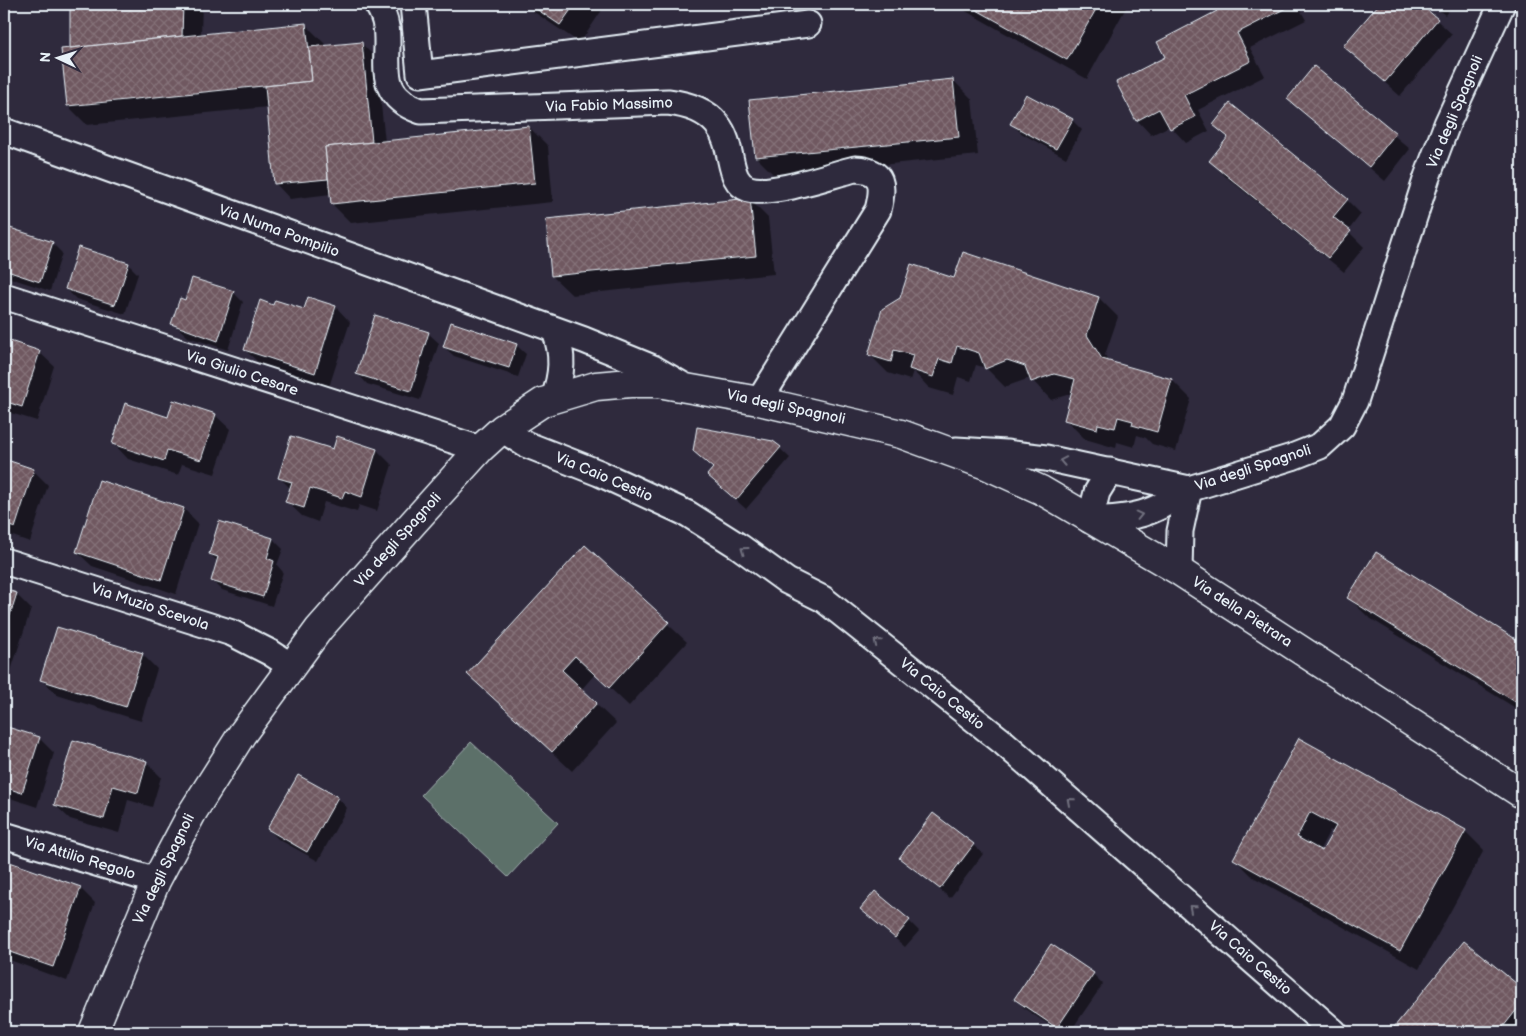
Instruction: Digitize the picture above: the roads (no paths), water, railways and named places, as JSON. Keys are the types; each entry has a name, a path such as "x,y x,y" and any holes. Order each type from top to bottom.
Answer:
{"street":[{"name":"Via Fabio Massimo","path":"377,4 384,22 388,82 400,101 415,109 431,112 668,102 682,103 695,107 715,120 725,133 735,176 741,184 750,189 776,189 855,169 867,169 877,175 881,185 878,210 759,401"},
{"path":"413,4 420,74 808,24"},
{"name":"Via degli Spagnoli","path":"93,1032 156,882 209,785 242,734 291,666 347,596 480,449 502,429 528,410 554,398 596,386 630,383 686,387 842,418 950,450 1024,454 1190,489 1292,457 1320,446 1335,434 1347,418 1369,363 1427,177 1447,124 1502,4"},
{"name":"Via Numa Pompilio","path":"4,131 633,359 686,387"},
{"name":"Via Giulio Cesare","path":"4,296 480,449"},
{"path":"554,398 560,378 562,358 555,331"},
{"name":"Via Caio Cestio","path":"502,429 525,444 599,473 688,514 740,547 787,581 823,599 1004,743 1334,1032"},
{"name":"Via della Pietrara","path":"950,450 1018,479 1178,571 1522,794"},
{"path":"1110,471 1098,492 1090,520 1146,514 1157,510 1190,489"},
{"path":"1178,571 1180,531 1190,489"},
{"name":"Via Muzio Scevola","path":"4,560 232,633 291,666"},
{"name":"Via Attilio Regolo","path":"4,835 156,882"}]}
